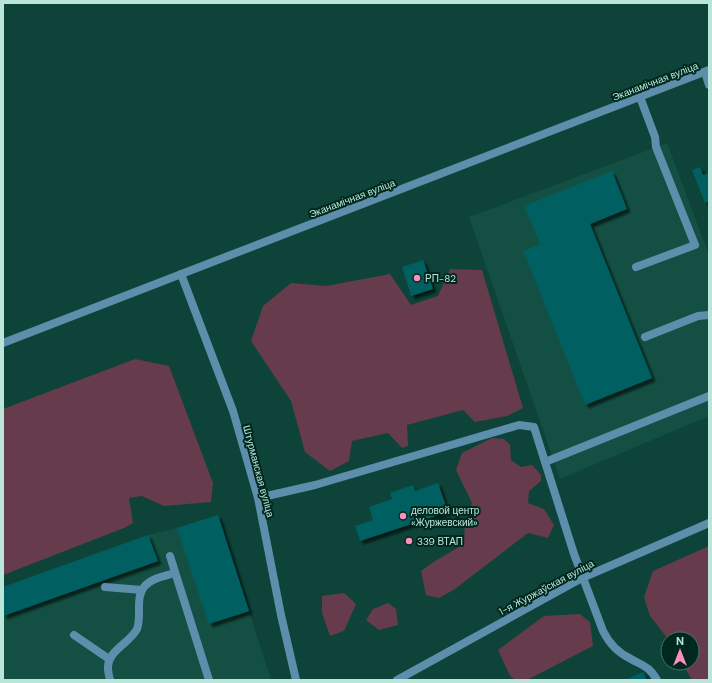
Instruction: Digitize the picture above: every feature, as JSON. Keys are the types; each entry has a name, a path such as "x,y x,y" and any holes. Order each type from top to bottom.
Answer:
{"street":[{"path":"707,71 709,85"},
{"name":"Эканамічная вуліца","path":"3,343 707,71"},
{"path":"636,267 695,245 656,147 656,137 640,97"},
{"name":"Штурманская вуліца","path":"181,274 233,411 258,498 281,615 296,680"},
{"path":"646,337 698,316 709,315"},
{"path":"545,462 709,396"},
{"path":"258,498 315,485 519,425 534,427 582,578 603,631 609,642 619,652 646,667 652,672 657,680"},
{"name":"1-я Журжаўская вуліца","path":"397,680 582,578 709,523"},
{"path":"170,556 209,680"},
{"path":"110,680 108,668 109,659 136,631 142,590 151,581 175,572"},
{"path":"105,587 142,590"},
{"path":"74,635 109,659"}],"shaded area":[{"path":"667,143 709,255 709,416 560,479 469,217"},
{"path":"450,269 482,270 523,408 507,416 475,422 463,410 407,425 408,446 402,448 388,433 352,441 349,461 330,471 305,452 291,401 251,341 263,306 291,283 326,286 390,274 411,305 438,296"},
{"path":"135,359 169,366 213,483 211,502 164,506 142,496 129,498 133,523 124,528 3,575 3,409"},
{"path":"492,438 504,439 510,445 511,460 521,467 532,465 541,475 541,481 529,491 528,503 544,509 554,525 548,538 528,533 455,589 439,598 426,595 421,571 464,544 465,521 472,503 456,470 462,453"},
{"path":"218,515 271,680 3,680 3,587 148,535 177,528"},
{"path":"709,546 709,680 692,680 687,671 700,671 700,631 662,631 650,616 644,597 653,571"},
{"path":"344,593 356,604 344,631 330,636 322,613 322,596"},
{"path":"388,603 396,609 398,625 379,630 366,620 373,609"},
{"path":"580,614 590,622 593,646 527,680 516,680 510,676 498,650 544,616"}],"building":[{"path":"700,167 703,175 709,173 709,201 705,203 692,170"},
{"path":"612,171 627,209 590,224 652,378 585,405 523,251 540,244 524,206"},
{"name":"РП-82","path":"423,260 433,289 411,296 402,267"},
{"name":"деловой центр «Журжевский»","path":"438,483 448,512 360,541 355,526 373,520 369,507 392,499 390,493 413,485 415,491"},
{"path":"218,515 249,611 209,624 177,528"},
{"path":"148,535 158,561 3,616 3,587"},
{"path":"643,672 647,680 625,680"}],"place":[{"name":"РП-82","path":"417,278"},
{"name":"деловой центр «Журжевский»","path":"403,516"},
{"name":"339 ВТАП","path":"409,541"}]}
